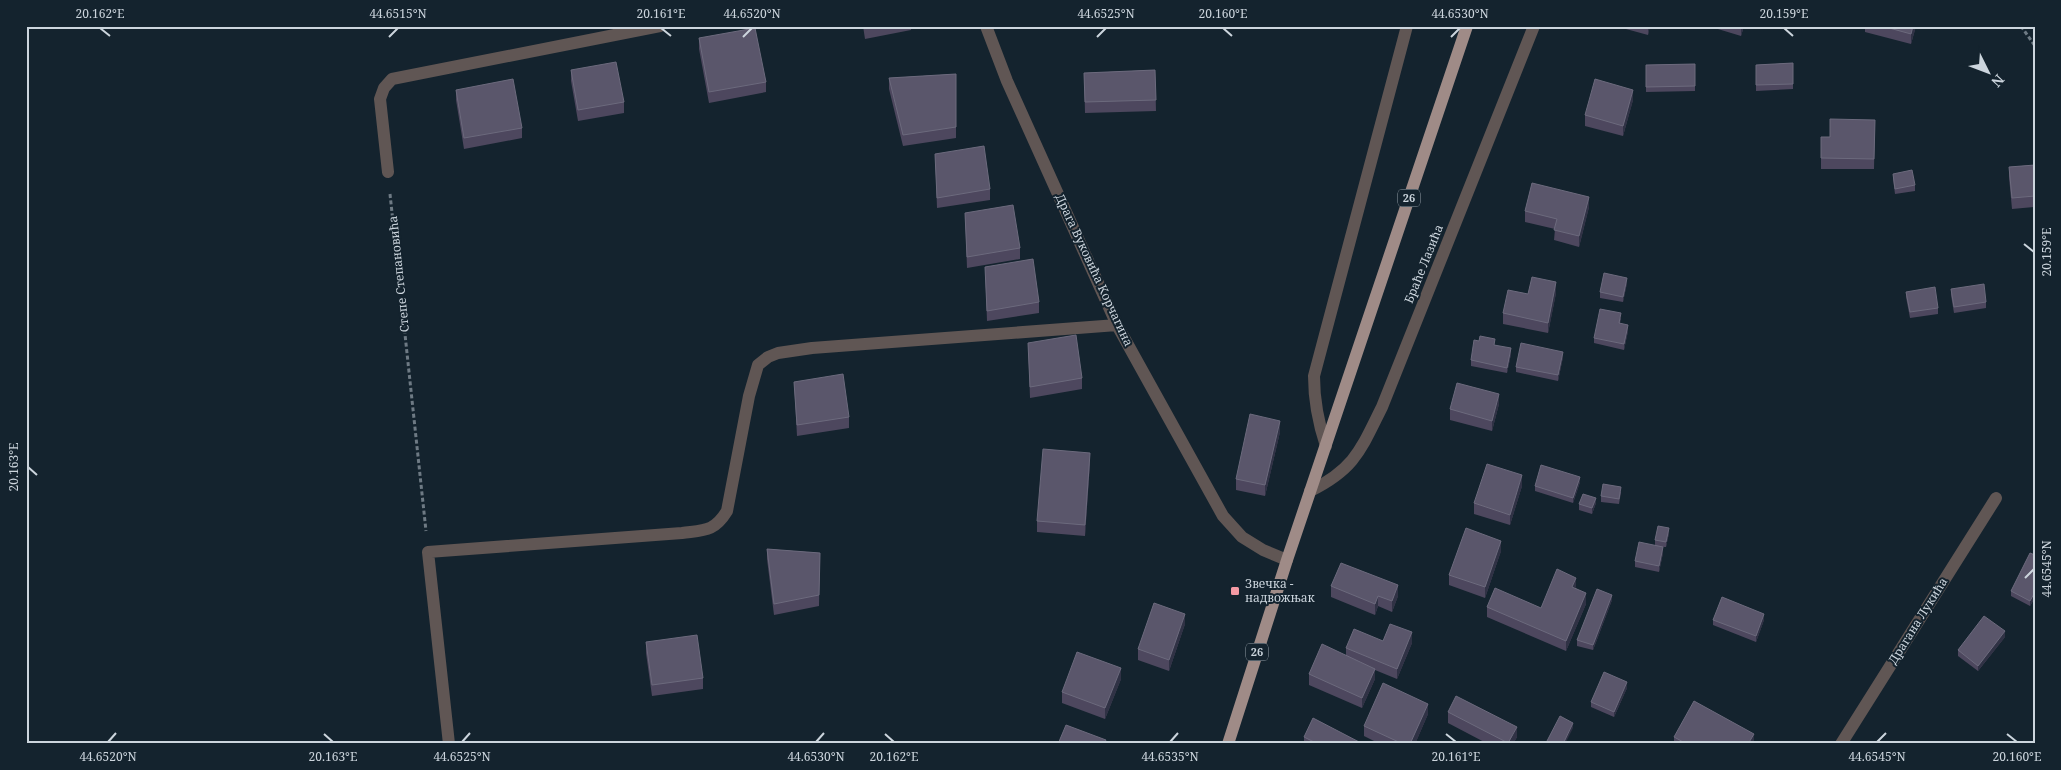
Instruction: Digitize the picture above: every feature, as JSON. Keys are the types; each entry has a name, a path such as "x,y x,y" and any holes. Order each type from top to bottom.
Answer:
{"main road":[{"name":"26","path":"1228,744 1287,560 1467,26"}],"street":[{"path":"388,172 380,99 384,88 392,79 660,26"},
{"name":"Драга Вуковића Корчагина","path":"986,26 1006,81 1117,325 1223,516 1242,537 1263,550 1287,560"},
{"path":"1326,446 1318,424 1314,403 1314,376 1407,26"},
{"name":"Браће Лазића","path":"1310,491 1330,482 1346,469 1362,448 1382,407 1534,26"},
{"path":"449,744 428,552 682,533 711,529 727,511 749,396 758,365 768,357 778,353 812,348 1117,325"},
{"name":"Драгана Лукића","path":"1840,744 1996,498"}],"path":[{"path":"2021,26 2035,46"},
{"name":"Степе Степановића","path":"388,172 428,552"}],"building":[{"path":"1882,26 1913,26 1911,34"},
{"path":"755,28 766,82 709,92 699,38"},
{"path":"616,62 624,102 578,110 571,70"},
{"path":"1793,63 1793,84 1756,85 1756,65"},
{"path":"1695,64 1695,86 1646,87 1646,65"},
{"path":"1155,70 1156,100 1085,102 1084,73"},
{"path":"956,74 956,127 903,135 889,78"},
{"path":"513,79 522,128 464,138 456,90"},
{"path":"1595,79 1633,90 1623,126 1585,115"},
{"path":"1830,119 1875,120 1874,159 1821,158 1821,137 1830,137"},
{"path":"984,146 990,189 937,198 935,154"},
{"path":"2035,165 2035,196 2012,198 2009,167"},
{"path":"1912,170 1915,185 1895,189 1893,174"},
{"path":"1532,183 1589,197 1579,236 1554,230 1557,219 1525,211"},
{"path":"1013,205 1020,248 967,257 965,213"},
{"path":"1033,259 1039,302 987,311 985,267"},
{"path":"1604,273 1627,278 1623,297 1600,292"},
{"path":"1532,277 1556,282 1548,323 1503,313 1508,290 1528,294"},
{"path":"1984,284 1986,302 1954,307 1951,289"},
{"path":"1935,287 1938,308 1910,312 1906,292"},
{"path":"1600,309 1621,313 1619,323 1628,325 1624,344 1594,338"},
{"path":"1076,335 1082,378 1030,387 1028,343"},
{"path":"1480,336 1495,339 1494,345 1511,348 1507,368 1471,360 1474,340 1479,341"},
{"path":"1521,343 1563,352 1558,375 1516,367"},
{"path":"843,374 849,417 797,425 794,382"},
{"path":"1457,383 1499,394 1492,421 1450,409"},
{"path":"1250,414 1280,421 1265,485 1236,479"},
{"path":"1043,449 1090,453 1085,525 1037,521"},
{"path":"1487,464 1522,475 1510,515 1474,503"},
{"path":"1541,465 1580,477 1573,498 1535,486"},
{"path":"1603,484 1621,487 1619,499 1601,496"},
{"path":"1583,494 1596,498 1592,508 1579,504"},
{"path":"1658,526 1669,528 1666,542 1655,540"},
{"path":"1466,528 1501,541 1485,587 1449,575"},
{"path":"1639,542 1663,547 1659,566 1635,561"},
{"path":"767,549 820,553 819,595 774,604"},
{"path":"2030,553 2035,555 2035,592 2030,601 2011,591"},
{"path":"1341,563 1398,585 1392,601 1378,596 1375,604 1331,586"},
{"path":"1557,569 1576,578 1572,587 1586,593 1566,641 1487,607 1495,588 1541,608"},
{"path":"1597,589 1612,595 1593,645 1577,640"},
{"path":"1722,597 1764,614 1756,636 1713,620"},
{"path":"1154,603 1185,614 1169,660 1138,649"},
{"path":"1984,616 2005,631 1978,666 1958,650"},
{"path":"1390,624 1412,632 1397,669 1346,648 1354,629 1383,641"},
{"path":"697,635 703,678 652,685 646,642"},
{"path":"1322,644 1375,669 1362,698 1309,674"},
{"path":"1077,652 1121,668 1105,708 1062,692"},
{"path":"1604,672 1627,682 1614,712 1591,702"},
{"path":"1383,683 1428,704 1410,744 1403,744 1364,726"},
{"path":"1456,696 1517,727 1508,743 1448,712"},
{"path":"1694,701 1754,734 1748,744 1687,744 1674,737"},
{"path":"1560,716 1573,723 1563,744 1552,744 1547,741"},
{"path":"1313,718 1363,744 1318,744 1304,737"},
{"path":"1066,725 1106,740 1104,744 1058,744"}],"place":[{"name":"Звечка - надвожњак","path":"1235,591"}]}
